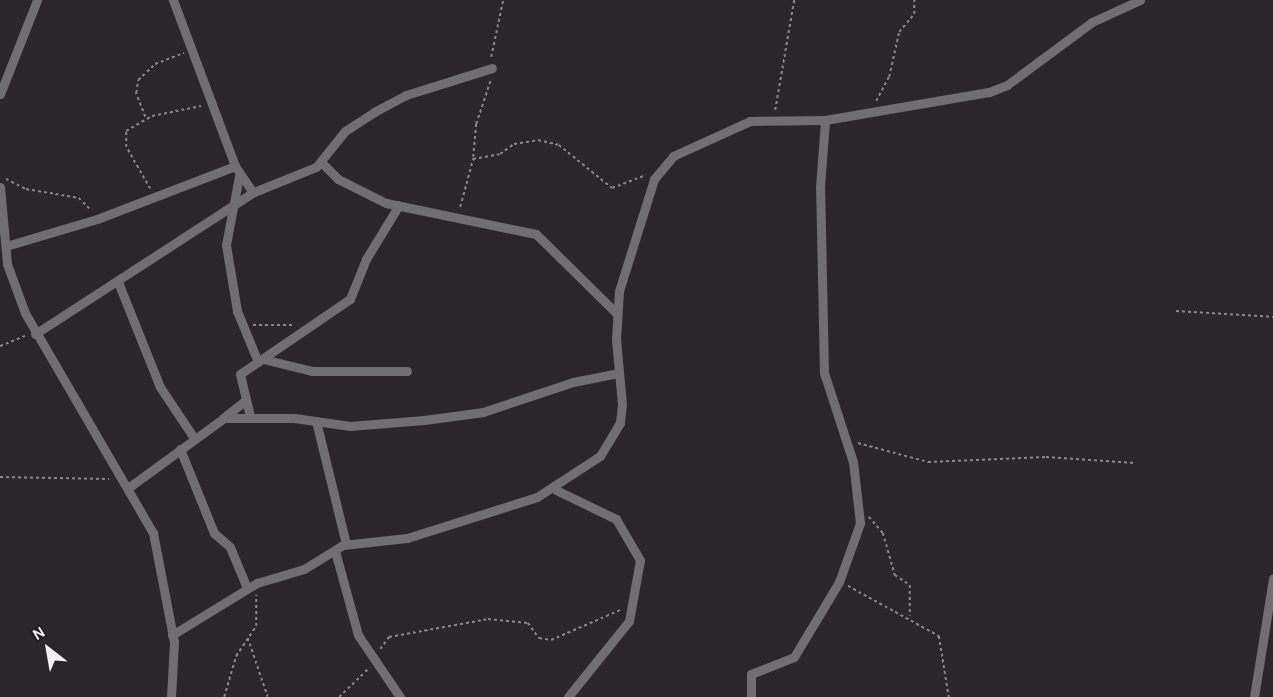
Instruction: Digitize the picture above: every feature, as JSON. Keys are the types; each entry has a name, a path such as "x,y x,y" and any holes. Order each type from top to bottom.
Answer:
{"street":[{"path":"0,94 37,0"},
{"path":"173,0 239,177 252,193"},
{"path":"172,635 247,588 304,569 346,544 418,535 556,490 600,456 612,439 622,404 616,313 659,167 730,129 773,118 825,120 1007,85 1063,40 1140,0"},
{"path":"34,333 118,282 252,193 322,163 345,131 374,112 406,95 492,68"},
{"path":"752,697 751,674 794,657 838,582 860,507 846,437 824,373 820,187 825,120"},
{"path":"322,163 369,196 399,205 460,217 550,242 616,313"},
{"path":"6,246 97,219 153,195 235,166"},
{"path":"239,177 226,245 243,327 260,360"},
{"path":"0,187 10,275 34,333 153,533 172,635 171,697"},
{"path":"250,416 239,377 307,326 350,299 366,259 399,205"},
{"path":"118,282 155,377 194,438"},
{"path":"260,360 312,371 407,371"},
{"path":"222,419 250,416 350,426 474,414 573,382 619,374"},
{"path":"128,488 246,400"},
{"path":"316,421 346,544"},
{"path":"180,449 214,533 230,547 247,588"},
{"path":"556,490 616,519 630,537 640,560 635,604 625,628 568,697"},
{"path":"335,550 358,635 400,697"},
{"path":"1254,697 1273,579"}],"path":[{"path":"773,118 794,0"},
{"path":"868,111 889,76 914,0"},
{"path":"146,119 136,93 141,75 193,49"},
{"path":"153,195 124,142 129,128 146,119 211,106"},
{"path":"460,217 473,159 500,154 514,144 538,140 559,145 612,189 659,167"},
{"path":"0,176 26,189 79,198 97,219"},
{"path":"1176,311 1273,317"},
{"path":"243,327 271,322 307,326"},
{"path":"0,346 34,333"},
{"path":"846,437 928,462 1046,457 1135,463"},
{"path":"0,477 122,479"},
{"path":"860,507 883,533 895,575 910,585 910,617"},
{"path":"838,582 910,617 944,644 950,697"},
{"path":"224,697 248,637 256,626 257,583"},
{"path":"339,697 375,663 389,637 500,619 528,623 539,638 550,640 635,604"},
{"path":"248,637 268,697"}]}
